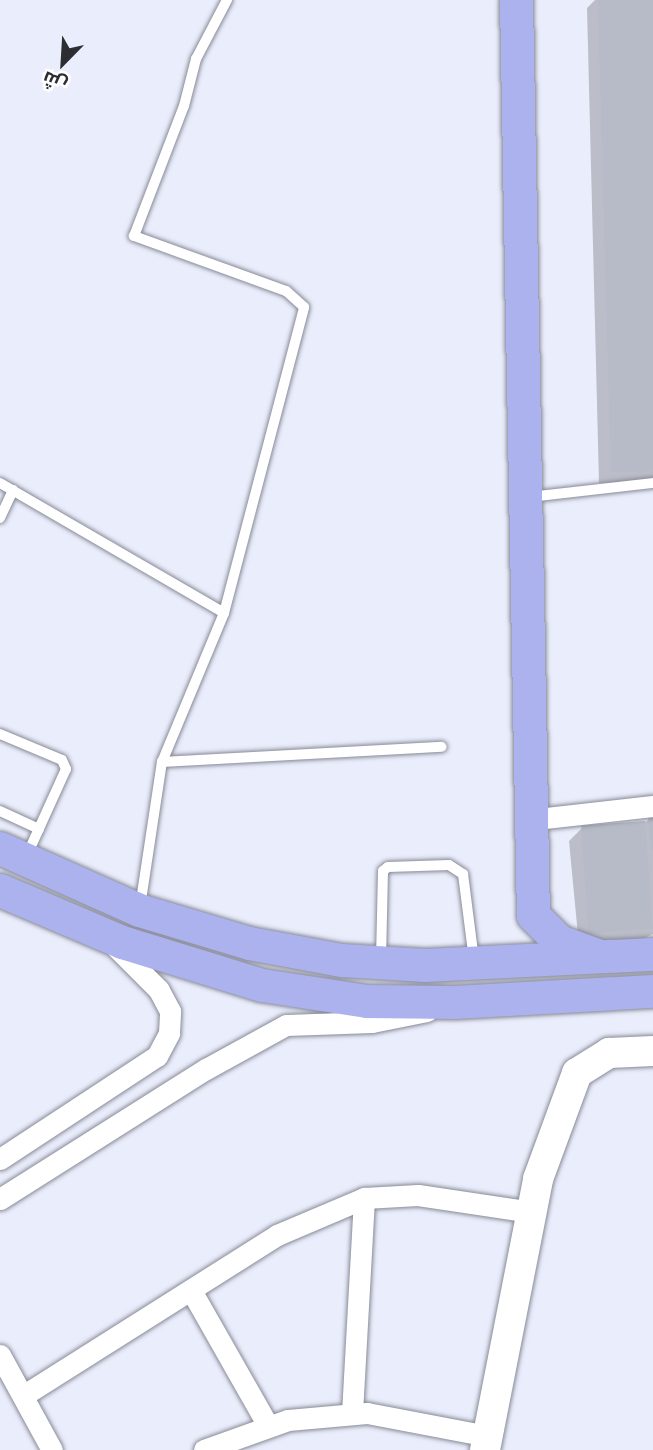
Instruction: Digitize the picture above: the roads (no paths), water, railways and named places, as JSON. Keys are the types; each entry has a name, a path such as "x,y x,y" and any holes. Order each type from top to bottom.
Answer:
{"main road":[{"path":"516,0 528,820 533,915 559,941 600,956"},
{"path":"13,854 139,910 249,943 381,962 474,963 653,954"},
{"path":"0,890 103,934 262,985 367,1001 448,1002 653,991"}],"street":[{"path":"528,820 653,806"},
{"path":"0,1159 157,1056 169,1033 170,1011 159,990 103,934"},
{"path":"0,1199 166,1094 286,1026 413,1016 448,1002"},
{"path":"204,1450 268,1426 352,1413 404,1419 486,1443 538,1179 577,1073 609,1053 653,1051"},
{"path":"144,1065 166,1094"},
{"path":"24,1395 192,1292 277,1235 365,1198 418,1195 532,1212"},
{"path":"352,1413 365,1198"},
{"path":"192,1292 268,1426"},
{"path":"0,1355 52,1450"}],"lane":[{"path":"139,910 162,762 224,613 304,307 286,291 134,236 184,106 196,59 227,0"},
{"path":"0,483 224,613"},
{"path":"523,498 653,483"},
{"path":"0,518 13,490"},
{"path":"0,734 62,760 66,769 38,829 13,854"},
{"path":"162,762 442,747"},
{"path":"0,811 38,829"},
{"path":"381,962 383,871 388,867 449,866 463,874 474,963"}]}
